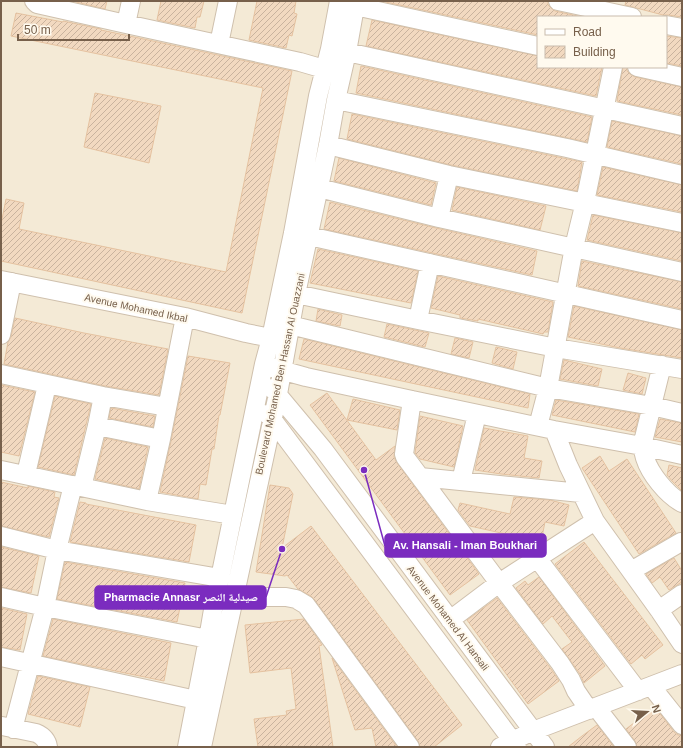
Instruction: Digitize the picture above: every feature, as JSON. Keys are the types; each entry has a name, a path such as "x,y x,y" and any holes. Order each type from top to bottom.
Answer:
{"street":[{"path":"34,1 38,4 300,62 324,69"},
{"path":"126,24 131,1"},
{"path":"219,44 228,1"},
{"path":"558,1 627,13"},
{"path":"350,3 537,46"},
{"name":"Boulevard Mohamed Ben Hassan Al Ouazzani","path":"202,747 278,394 296,294 347,52 350,3"},
{"name":"Boulevard Mohamed Ben Hassan Al Ouazzani","path":"186,747 215,598 293,233 318,96 330,49 350,3"},
{"path":"667,25 682,28"},
{"path":"347,52 682,126"},
{"path":"613,68 585,202 574,247 548,388 546,428 568,465 595,521 682,644"},
{"path":"642,68 682,77"},
{"path":"336,100 567,148 682,175"},
{"path":"328,145 449,174 682,223"},
{"path":"439,218 449,174"},
{"path":"319,188 439,218 682,272"},
{"path":"309,236 682,320"},
{"path":"418,320 430,263"},
{"path":"1,335 6,281"},
{"name":"Avenue Mohamed Ikbal","path":"6,281 185,318 271,338"},
{"path":"296,294 556,348 682,369"},
{"path":"147,501 161,440 185,318"},
{"path":"290,325 548,388 652,406 682,413"},
{"path":"662,365 642,446 645,459 652,473 669,494 682,503"},
{"path":"263,370 282,370 306,377 477,414 682,455"},
{"name":"Avenue Mohamed Al Hansali","path":"263,370 278,394 323,449 545,747"},
{"path":"1,374 103,396 167,407"},
{"path":"26,474 47,384"},
{"path":"48,747 45,739 40,735 7,728 30,663 45,607 57,550 97,426 103,396"},
{"path":"412,400 404,454 405,457 560,663 576,691 627,747"},
{"path":"256,404 272,419 509,745 533,731 682,674"},
{"path":"461,481 477,414"},
{"path":"97,426 161,440"},
{"path":"1,470 26,474 147,501 233,515"},
{"path":"420,477 581,493"},
{"path":"450,620 499,583 595,521"},
{"path":"1,536 57,550 220,578"},
{"path":"631,571 682,542"},
{"path":"538,558 644,688 682,725"},
{"path":"659,610 682,594"},
{"path":"1,597 208,639"},
{"path":"234,597 286,597 296,599 306,605 410,747"},
{"path":"1,657 196,700"}],"shaded area":[{"path":"1,1 682,1 682,747 1,747"}],"building":[{"path":"72,1 107,1 105,9"},
{"path":"161,1 204,1 200,17 197,17 195,28 157,20"},
{"path":"257,1 296,1 294,13 297,14 292,36 289,35 286,48 249,40"},
{"path":"381,1 548,1 548,5 555,11 578,16 537,16 537,35"},
{"path":"626,1 682,1 682,17 663,15 625,5"},
{"path":"16,13 63,21 292,71 242,313 1,261 1,224 6,199 24,203 19,229 226,272 263,88 11,36"},
{"path":"372,20 537,56 537,68 602,68 596,96 366,46"},
{"path":"667,36 682,38 682,66 667,63"},
{"path":"361,66 592,117 587,142 356,93"},
{"path":"623,68 627,68 627,71 635,77 682,87 682,115 617,101"},
{"path":"95,93 161,106 149,163 84,147"},
{"path":"352,114 582,162 577,191 451,165 347,139"},
{"path":"612,121 682,136 682,164 607,147"},
{"path":"339,158 436,183 431,205 334,181"},
{"path":"603,167 682,185 682,212 597,195"},
{"path":"457,187 546,206 540,230 452,210"},
{"path":"330,202 537,251 532,275 324,229"},
{"path":"593,215 682,233 682,261 587,240"},
{"path":"318,249 418,271 411,303 310,283"},
{"path":"582,261 682,282 682,309 578,286"},
{"path":"438,276 553,302 548,332 544,332 543,334 478,319 478,321 460,318 460,315 431,308"},
{"path":"574,306 682,330 682,358 620,348 568,337"},
{"path":"318,309 342,315 340,326 316,321"},
{"path":"15,318 168,349 159,395 105,386 4,364 8,342 11,337"},
{"path":"387,324 429,333 425,347 384,337"},
{"path":"455,338 473,342 469,358 451,354"},
{"path":"304,339 530,394 528,408 299,359"},
{"path":"496,347 517,352 513,369 492,363"},
{"path":"188,356 230,363 206,485 200,484 198,499 160,492"},
{"path":"564,360 602,369 598,386 560,379"},
{"path":"628,373 646,378 642,394 623,390"},
{"path":"1,385 35,392 19,456 1,452"},
{"path":"327,393 376,460 395,446 394,457 397,463 479,574 450,595 310,405"},
{"path":"55,396 91,404 74,475 38,467"},
{"path":"353,399 400,410 397,430 347,420"},
{"path":"556,400 639,414 635,432 552,415"},
{"path":"111,408 155,416 153,427 109,418"},
{"path":"420,416 463,426 454,467 420,459 415,453"},
{"path":"660,419 682,423 682,442 655,437"},
{"path":"484,428 528,436 524,458 542,461 539,478 475,470"},
{"path":"105,438 148,447 139,489 95,479"},
{"path":"600,456 609,471 627,459 676,533 639,554 582,468"},
{"path":"669,465 682,468 682,491 667,475"},
{"path":"1,482 55,492 54,497 59,498 49,537 1,526"},
{"path":"270,485 289,488 293,494 282,548 311,526 462,725 434,747 420,747 418,741 311,596 298,589 287,575 256,572"},
{"path":"514,497 550,500 569,505 564,526 545,522 541,542 470,526 458,510 460,503 510,514"},
{"path":"80,502 196,525 189,562 70,542"},
{"path":"584,542 663,645 645,659 642,655 631,664 555,564"},
{"path":"1,547 39,556 31,593 1,587"},
{"path":"674,558 682,571 682,582 669,590 660,577 652,583 646,574"},
{"path":"65,562 185,583 177,622 57,599"},
{"path":"539,577 605,666 584,683 580,674 562,649 572,642 552,616 543,624 516,588 525,581 528,585"},
{"path":"497,598 559,681 528,704 467,620"},
{"path":"1,608 27,614 20,650 1,647"},
{"path":"53,619 171,643 164,681 43,656"},
{"path":"304,619 322,645 319,646 333,747 258,747 254,719 287,715 286,711 296,709 291,668 250,673 245,625"},
{"path":"332,658 397,747 376,747 372,728 355,730"},
{"path":"38,676 90,687 80,727 28,714"},
{"path":"655,707 674,732 678,735 682,735 682,747 637,747 635,741 626,729"},
{"path":"597,725 614,747 568,747 582,736"}],"place":[{"name":"Av. Hansali - Iman Boukhari","path":"364,470"},
{"name":"Pharmacie Annasr صيدلية النصر","path":"282,549"}]}
